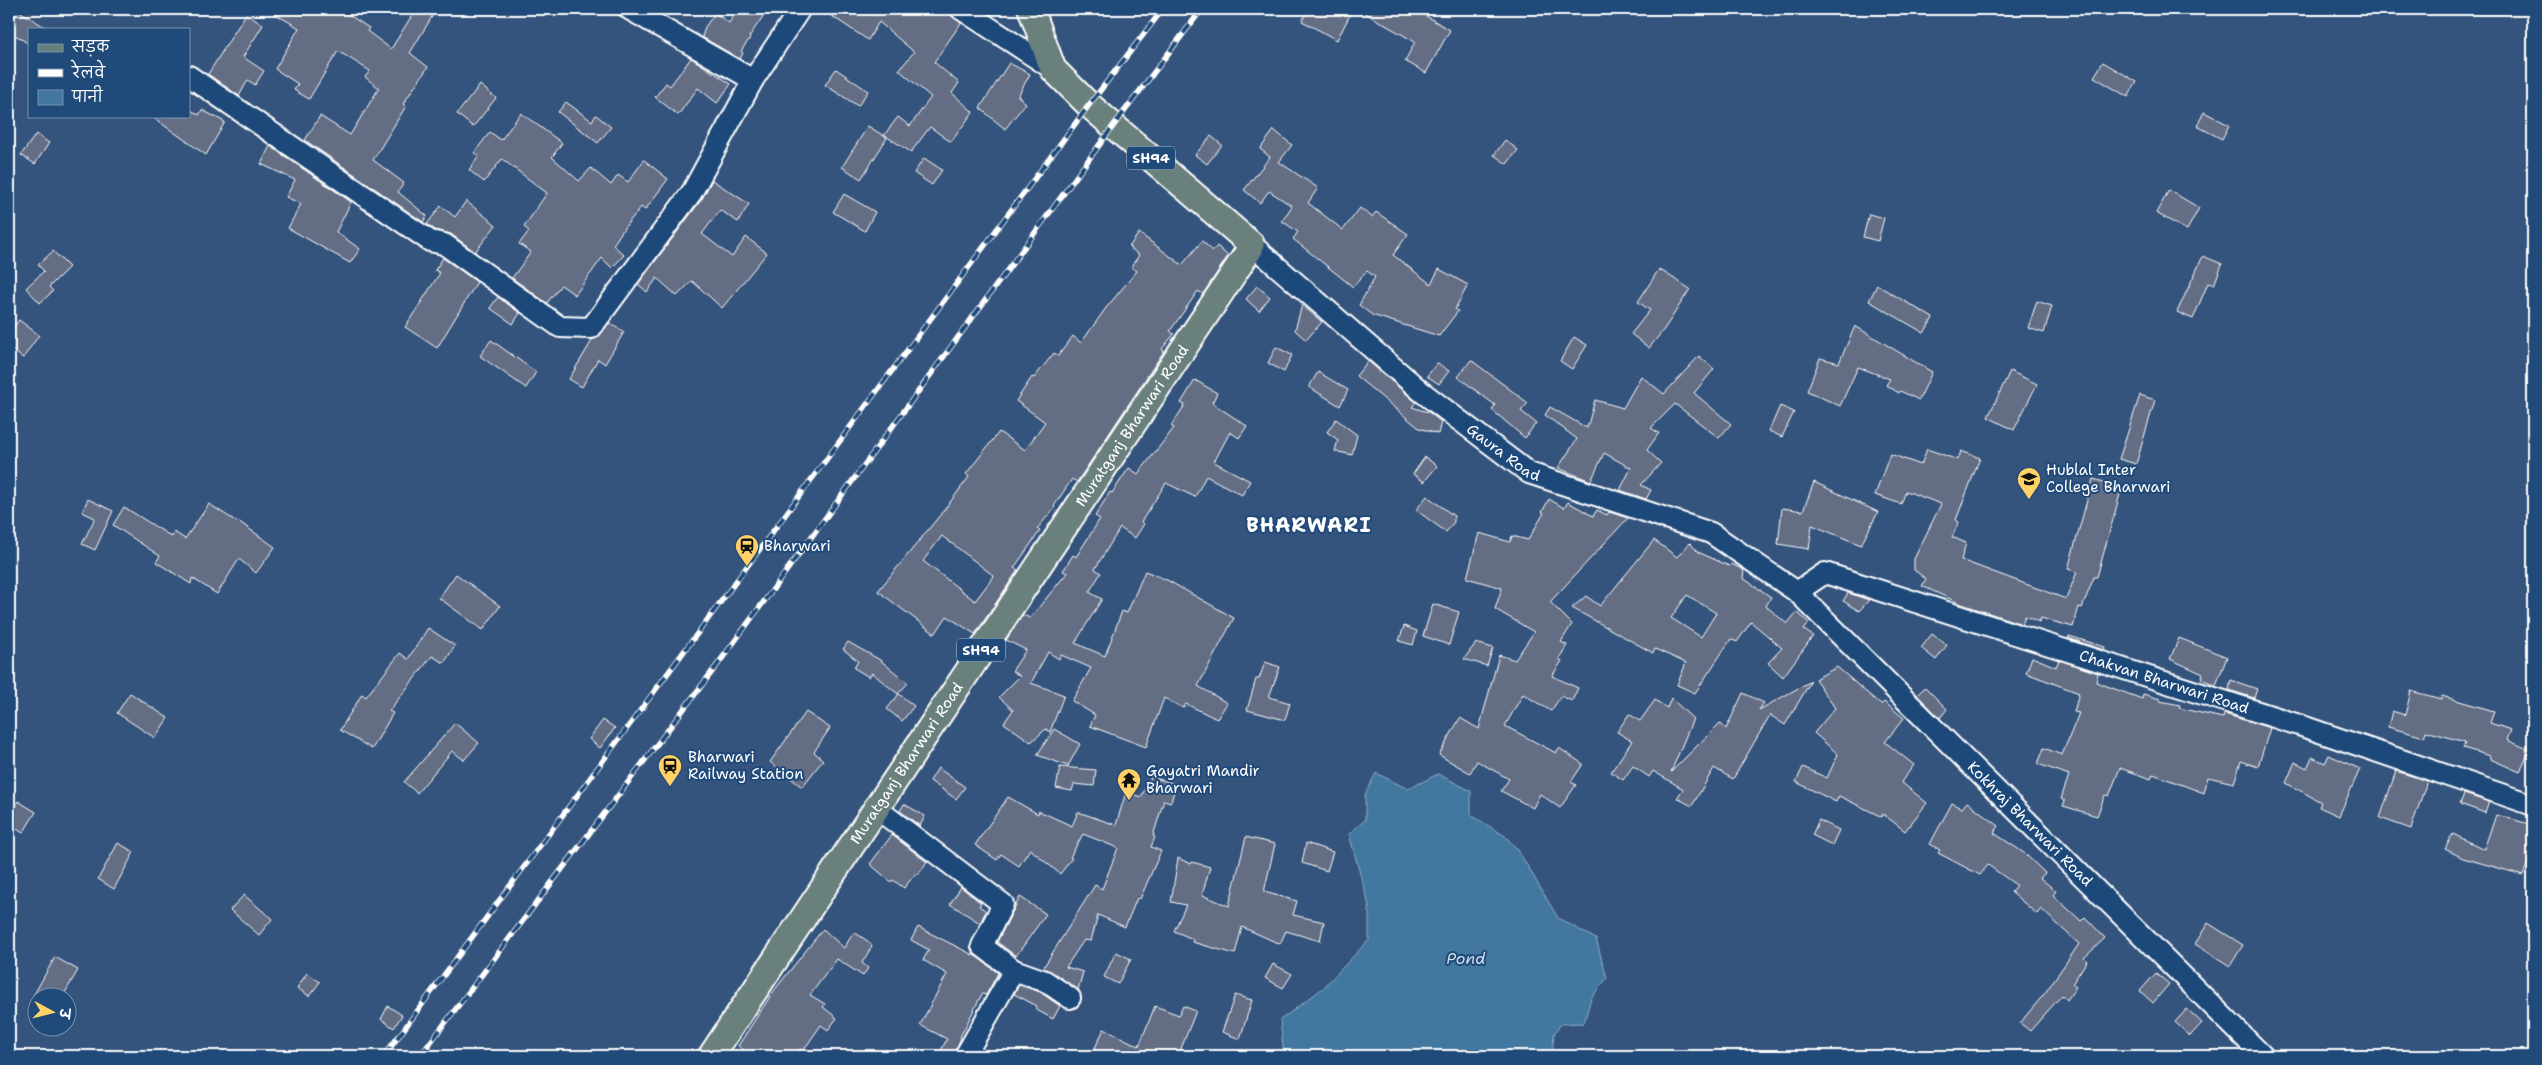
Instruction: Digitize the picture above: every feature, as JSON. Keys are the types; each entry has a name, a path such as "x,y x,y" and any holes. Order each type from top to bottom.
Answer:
{"main road":[{"name":"SH94","path":"1031,9 1053,69 1089,105 1251,244"},
{"name":"Muratganj Bharwari Road","path":"711,1056 1250,249 1251,244"}],"street":[{"path":"629,9 753,80"},
{"path":"190,77 430,241 444,244 560,327 591,328 692,192 753,80 800,9"},
{"path":"961,9 1053,69"},
{"name":"Gaura Road","path":"1251,244 1422,392 1529,473 1711,533 1797,592"},
{"name":"Chakvan Bharwari Road","path":"1797,592 1825,573 2305,727 2533,806"},
{"name":"Kokhraj Bharwari Road","path":"1797,592 2263,1056"},
{"path":"876,808 1003,904 982,946 1014,970 1045,981 1070,998"},
{"path":"965,1056 1014,970"}],"water":[{"name":"Pond","path":"1376,773 1408,789 1438,774 1471,791 1471,815 1505,836 1518,850 1558,918 1596,939 1607,978 1591,998 1584,1023 1561,1024 1554,1034 1552,1056 1284,1056 1280,1020 1323,988 1369,940 1369,906 1349,834 1365,820 1365,795"}],"building":[{"path":"16,9 46,28 28,28 28,43 9,31 9,21"},
{"path":"267,9 340,9 369,28 367,31 391,49 416,9 423,9 433,15 410,53 428,67 403,104 406,106 373,160 404,183 398,192 427,216 423,222 305,140 320,116 350,135 379,88 365,77 370,71 338,51 309,99 294,90 298,84 275,69 299,28"},
{"path":"738,9 768,9 741,51 743,53 740,59 702,37 705,27 715,13 729,23"},
{"path":"821,9 949,9 951,15 961,23 934,62 959,83 952,93 973,112 951,142 930,127 911,152 884,135 898,117 910,126 931,97 899,70 914,52 879,22 868,40"},
{"path":"1308,9 1353,9 1337,40 1302,21"},
{"path":"1358,9 1414,9 1450,30 1426,73 1405,61 1415,42"},
{"path":"246,14 263,25 243,57 264,71 255,85 248,80 239,96 208,74"},
{"path":"691,58 731,84 717,103 698,88 678,115 655,97 666,83 670,86"},
{"path":"2103,62 2137,82 2128,97 2094,77"},
{"path":"1009,63 1030,74 1018,96 1026,103 1005,129 980,108"},
{"path":"836,69 868,91 858,106 825,85"},
{"path":"480,85 496,98 473,127 457,114"},
{"path":"566,102 592,121 596,115 611,127 598,143 558,112"},
{"path":"190,110 199,115 202,110 225,122 206,155 154,118 190,118"},
{"path":"2204,112 2229,125 2222,139 2197,126"},
{"path":"521,113 562,143 552,157 579,181 591,168 611,185 618,175 628,182 644,160 668,179 645,210 641,207 613,245 624,255 612,268 602,258 575,295 561,285 547,303 512,278 531,252 519,244 529,231 524,227 547,193 502,159 484,182 469,170 479,156 474,153 490,132 501,140"},
{"path":"868,126 887,138 861,179 842,167"},
{"path":"1274,130 1292,145 1279,162 1318,188 1308,203 1343,230 1360,208 1372,217 1376,212 1408,234 1393,255 1431,284 1439,269 1468,285 1455,309 1458,311 1439,336 1372,315 1359,305 1375,277 1367,271 1353,287 1293,239 1298,232 1282,221 1292,206 1269,191 1260,203 1244,190 1270,157 1260,149"},
{"path":"36,134 49,143 35,164 21,155"},
{"path":"1211,136 1222,145 1207,164 1195,155"},
{"path":"1505,140 1518,150 1507,164 1494,155"},
{"path":"270,146 351,202 336,232 360,249 350,263 288,228 301,204 286,197 295,180 261,164"},
{"path":"924,158 942,170 932,185 914,173"},
{"path":"712,180 749,204 738,222 720,210 702,234 732,257 746,237 767,253 722,308 692,281 677,296 657,278 647,292 638,284 702,199"},
{"path":"2169,190 2199,208 2187,230 2156,213"},
{"path":"844,194 875,212 865,231 833,212"},
{"path":"466,201 496,225 475,252 451,234 435,230 427,224 441,206 455,217"},
{"path":"1869,214 1884,218 1878,241 1863,237"},
{"path":"1139,233 1182,265 1202,241 1213,251 1217,246 1228,256 1203,294 1198,291 1170,331 1174,334 1162,349 1164,351 1077,482 1072,479 1055,507 1037,529 1040,531 1014,568 1018,570 975,634 947,616 935,634 878,591 941,514 969,477 966,474 999,432 1025,450 1045,422 1016,401 1032,377 1034,378 1054,353 1058,356 1073,336 1081,343 1106,308 1137,271 1131,267 1139,255 1129,247","holes":["942,536 994,576 975,601 923,561"]},
{"path":"53,251 69,267 49,287 53,291 40,303 26,288 44,271 38,265"},
{"path":"2203,256 2222,264 2214,285 2208,283 2193,319 2177,312"},
{"path":"443,258 477,282 437,348 405,327 440,273 435,270"},
{"path":"1659,269 1690,289 1665,328 1649,348 1631,334 1650,310 1638,302"},
{"path":"1877,285 1933,318 1924,333 1869,301"},
{"path":"1257,286 1270,297 1259,311 1246,299"},
{"path":"498,297 520,313 513,324 490,308"},
{"path":"2037,301 2052,306 2044,333 2028,328"},
{"path":"1302,305 1322,322 1306,340 1295,330"},
{"path":"19,320 39,335 23,358 9,348 9,334"},
{"path":"609,323 624,332 605,364 598,359 582,387 569,379 593,339 600,335"},
{"path":"1855,326 1932,372 1919,400 1900,391 1899,393 1886,385 1890,379 1858,367 1840,406 1807,391 1820,358 1839,363"},
{"path":"1574,337 1587,345 1572,369 1560,361"},
{"path":"491,340 536,372 526,388 480,356"},
{"path":"1276,347 1292,355 1284,372 1268,363"},
{"path":"1699,356 1714,369 1694,393 1731,424 1719,438 1675,404 1651,428 1659,433 1647,450 1661,463 1641,485 1651,490 1646,499 1620,490 1631,468 1604,453 1591,481 1558,468 1577,439 1545,415 1550,407 1587,428 1595,400 1623,408 1641,376 1664,394"},
{"path":"1471,360 1528,403 1521,411 1536,423 1525,438 1492,410 1495,405 1458,377"},
{"path":"1368,361 1416,402 1412,407 1430,413 1441,422 1438,434 1419,428 1356,376"},
{"path":"1437,363 1449,371 1439,384 1427,376"},
{"path":"2010,371 2037,384 2014,430 1988,417"},
{"path":"1318,372 1348,390 1340,406 1309,387"},
{"path":"1195,380 1217,393 1212,403 1247,426 1239,438 1230,432 1214,462 1250,481 1242,495 1206,476 1195,497 1166,483 1141,522 1144,524 1135,538 1120,528 1095,569 1101,573 1089,592 1102,599 1075,643 1105,656 1122,611 1127,613 1145,571 1167,580 1234,618 1198,686 1227,703 1217,719 1186,704 1183,708 1164,698 1146,747 1090,726 1095,715 1072,701 1091,668 1061,655 1059,659 1048,652 1031,683 1064,695 1050,732 1046,729 1031,742 1004,723 1013,710 999,697 1020,676 1012,671 1026,650 1006,640 1023,615 1030,618 1067,573 1063,571 1073,555 1076,557 1100,519 1095,516 1110,492 1112,493 1129,468 1138,474 1174,428 1171,426 1185,405 1181,403"},
{"path":"2140,395 2155,400 2136,464 2119,459"},
{"path":"1780,406 1794,412 1782,437 1769,431"},
{"path":"1336,419 1357,435 1352,455 1335,451 1338,440 1327,432"},
{"path":"1927,449 1958,460 1961,451 1980,458 1956,520 1959,522 1952,537 1966,543 1961,560 2066,599 2077,572 2068,569 2093,479 2122,487 2097,577 2094,577 2082,608 2079,607 2073,627 2041,618 2039,622 2025,616 2022,624 1959,603 1922,586 1926,579 1914,570 1914,559 1941,504 1906,491 1901,504 1875,495 1890,454 1921,465"},
{"path":"1425,457 1437,466 1424,482 1413,474"},
{"path":"1814,482 1878,512 1861,545 1812,525 1809,549 1778,544 1782,508 1803,511"},
{"path":"1427,496 1454,516 1454,522 1446,532 1416,510"},
{"path":"88,499 113,511 95,550 82,544 95,518 82,512"},
{"path":"1549,499 1564,508 1568,502 1593,516 1597,510 1607,515 1609,512 1628,518 1550,602 1572,624 1561,642 1567,645 1559,659 1562,661 1552,676 1578,688 1572,701 1561,696 1551,711 1523,694 1505,726 1556,753 1559,748 1583,764 1571,782 1576,785 1560,808 1540,794 1533,808 1501,791 1509,779 1477,761 1470,773 1439,755 1460,718 1479,729 1499,655 1515,660 1534,632 1495,609 1502,588 1467,578 1479,533 1510,542 1512,536 1528,540 1544,513 1542,512"},
{"path":"209,504 238,521 275,547 256,573 239,559 217,594 192,578 191,584 156,562 160,556 113,525 124,507 172,537 174,532 185,539"},
{"path":"1654,540 1677,557 1690,543 1698,552 1729,566 1731,564 1744,570 1743,578 1771,597 1766,606 1787,624 1797,612 1809,623 1804,630 1813,636 1783,677 1768,663 1782,648 1751,622 1737,642 1731,639 1695,693 1677,685 1686,663 1655,649 1653,653 1572,608 1586,596 1600,606","holes":["1687,595 1716,613 1701,637 1671,618"]},
{"path":"456,574 500,606 483,630 439,598"},
{"path":"1848,593 1869,600 1859,611 1843,601"},
{"path":"1433,604 1459,612 1449,645 1423,636"},
{"path":"1404,626 1417,631 1413,645 1399,641"},
{"path":"428,628 455,646 444,663 432,656 389,711 393,713 372,749 340,730 362,694 366,697 400,653 408,659"},
{"path":"1932,634 1947,645 1936,660 1921,648"},
{"path":"2069,636 2105,647 2104,650 2068,638"},
{"path":"2179,638 2227,657 2216,685 2201,679 2203,674 2170,659"},
{"path":"848,642 880,660 908,683 898,694 872,673 869,677 854,668 858,661 843,649"},
{"path":"1476,643 1493,648 1487,666 1464,659"},
{"path":"2032,657 2056,667 2059,660 2098,673 2096,682 2142,699 2143,694 2160,699 2160,701 2180,705 2179,708 2223,718 2224,714 2270,728 2258,767 2241,761 2234,783 2208,777 2204,793 2153,774 2151,779 2120,768 2109,796 2105,795 2097,816 2063,806 2065,801 2061,799 2069,775 2038,764 2044,748 2062,755 2079,713 2074,712 2079,693 2026,673"},
{"path":"1265,662 1280,667 1269,697 1290,703 1285,720 1247,710 1256,679 1259,679"},
{"path":"1837,667 1881,705 1884,702 1904,718 1885,742 1914,765 1901,782 1927,803 1905,831 1883,814 1882,817 1839,796 1836,802 1796,782 1803,767 1827,778 1838,754 1814,733 1835,708 1815,679"},
{"path":"2231,680 2257,689 2254,698 2229,690"},
{"path":"1811,681 1785,725 1770,715 1733,779 1714,768 1692,806 1677,798 1683,789 1653,771 1649,777 1633,766 1623,780 1611,772 1632,741 1617,732 1629,714 1640,721 1655,700 1667,708 1671,698 1693,719 1671,772 1720,723 1726,729 1743,693 1764,703 1759,710"},
{"path":"1925,687 1947,709 1940,718 1917,695"},
{"path":"2411,691 2441,699 2442,696 2494,711 2490,723 2511,730 2507,740 2530,750 2520,772 2490,759 2490,756 2463,748 2465,742 2426,731 2424,737 2388,727 2392,711 2405,715"},
{"path":"130,693 168,718 155,738 117,713"},
{"path":"899,694 914,706 902,721 887,709"},
{"path":"806,712 830,728 814,752 823,760 802,787 770,762"},
{"path":"603,720 615,728 600,748 589,739"},
{"path":"455,723 479,743 464,760 452,751 417,793 404,782"},
{"path":"1054,729 1080,744 1068,766 1037,755"},
{"path":"2329,755 2360,769 2339,816 2319,807 2321,802 2286,783 2295,762 2307,768 2312,757 2325,763"},
{"path":"1060,767 1096,770 1094,786 1074,784 1072,791 1056,788"},
{"path":"938,768 965,787 956,799 930,781"},
{"path":"2396,771 2427,781 2411,829 2380,818"},
{"path":"1151,777 1176,784 1171,802 1164,800 1153,836 1155,837 1151,847 1161,851 1140,899 1137,898 1125,927 1098,915 1091,941 1084,940 1066,967 1083,972 1078,990 1043,968 1095,885 1102,889 1118,848 1083,834 1070,857 1072,858 1060,874 1030,849 1019,866 1001,854 997,860 975,845 1008,797 1038,814 1039,811 1072,826 1078,812 1116,825 1126,792 1141,797"},
{"path":"2464,794 2489,802 2485,813 2460,804"},
{"path":"18,801 36,812 23,833 9,824 9,817"},
{"path":"1967,802 1999,826 1994,833 2024,853 2045,873 2040,878 2056,891 2053,895 2081,921 2085,917 2105,938 2084,958 2087,961 2072,984 2076,987 2067,1000 2062,995 2030,1031 2020,1023 2045,993 2079,944 2041,909 2037,914 2011,892 2016,885 1988,865 1980,875 1938,853 1940,850 1930,844 1952,803 1962,808"},
{"path":"904,804 925,816 920,826 900,811"},
{"path":"2496,815 2533,825 2533,849 2523,875 2463,858 2445,849 2453,834 2484,849"},
{"path":"1819,820 1839,830 1832,845 1812,835"},
{"path":"892,835 927,862 918,875 916,873 904,888 893,880 891,882 870,864"},
{"path":"1246,837 1275,844 1264,892 1297,901 1293,915 1324,922 1320,941 1286,931 1280,944 1242,927 1235,954 1192,942 1193,939 1174,931 1186,905 1171,902 1178,858 1191,864 1192,862 1210,867 1202,895 1229,906"},
{"path":"118,843 134,852 114,889 98,879"},
{"path":"1306,843 1333,852 1327,871 1302,863"},
{"path":"961,887 981,903 979,906 986,911 980,923 950,904"},
{"path":"244,895 272,919 259,935 230,910"},
{"path":"1020,897 1046,914 1016,956 997,942"},
{"path":"2208,923 2243,945 2230,966 2195,944"},
{"path":"918,927 977,957 998,973 986,995 982,994 960,1037 953,1056 938,1056 947,1039 920,1025 947,974 923,960 929,950 911,940"},
{"path":"823,929 844,948 854,932 869,942 872,946 862,963 868,968 863,976 837,959 810,995 825,1004 823,1007 837,1018 828,1030 821,1025 803,1051 800,1049 795,1056 753,1056 738,1046 773,992"},
{"path":"1116,952 1131,959 1118,984 1104,977"},
{"path":"55,957 78,970 68,988 38,988"},
{"path":"1273,964 1292,974 1283,988 1265,978"},
{"path":"307,973 320,982 309,996 297,988"},
{"path":"2156,973 2169,984 2153,1003 2140,991"},
{"path":"1019,985 1040,992 1060,1006 1053,1019 1035,1009 1037,1006 1014,994"},
{"path":"1235,995 1252,1000 1240,1039 1222,1032"},
{"path":"388,1006 402,1015 394,1028 381,1019"},
{"path":"1155,1006 1179,1015 1183,1006 1196,1011 1178,1056 1091,1056 1104,1029 1139,1046"},
{"path":"2187,1009 2202,1023 2190,1036 2175,1022"}],"railway":[{"path":"384,1056 1089,105 1163,9"},
{"path":"420,1056 718,664 1114,125 1202,9"}],"place":[{"name":"Hublal Inter College Bharwari","path":"2029,500"},
{"name":"Bharwari","path":"747,567"},
{"name":"Bharwari Railway Station","path":"670,787"},
{"name":"Gayatri Mandir Bharwari","path":"1129,801"}],"district":[{"name":"BHARWARI","path":"1309,525"}]}
